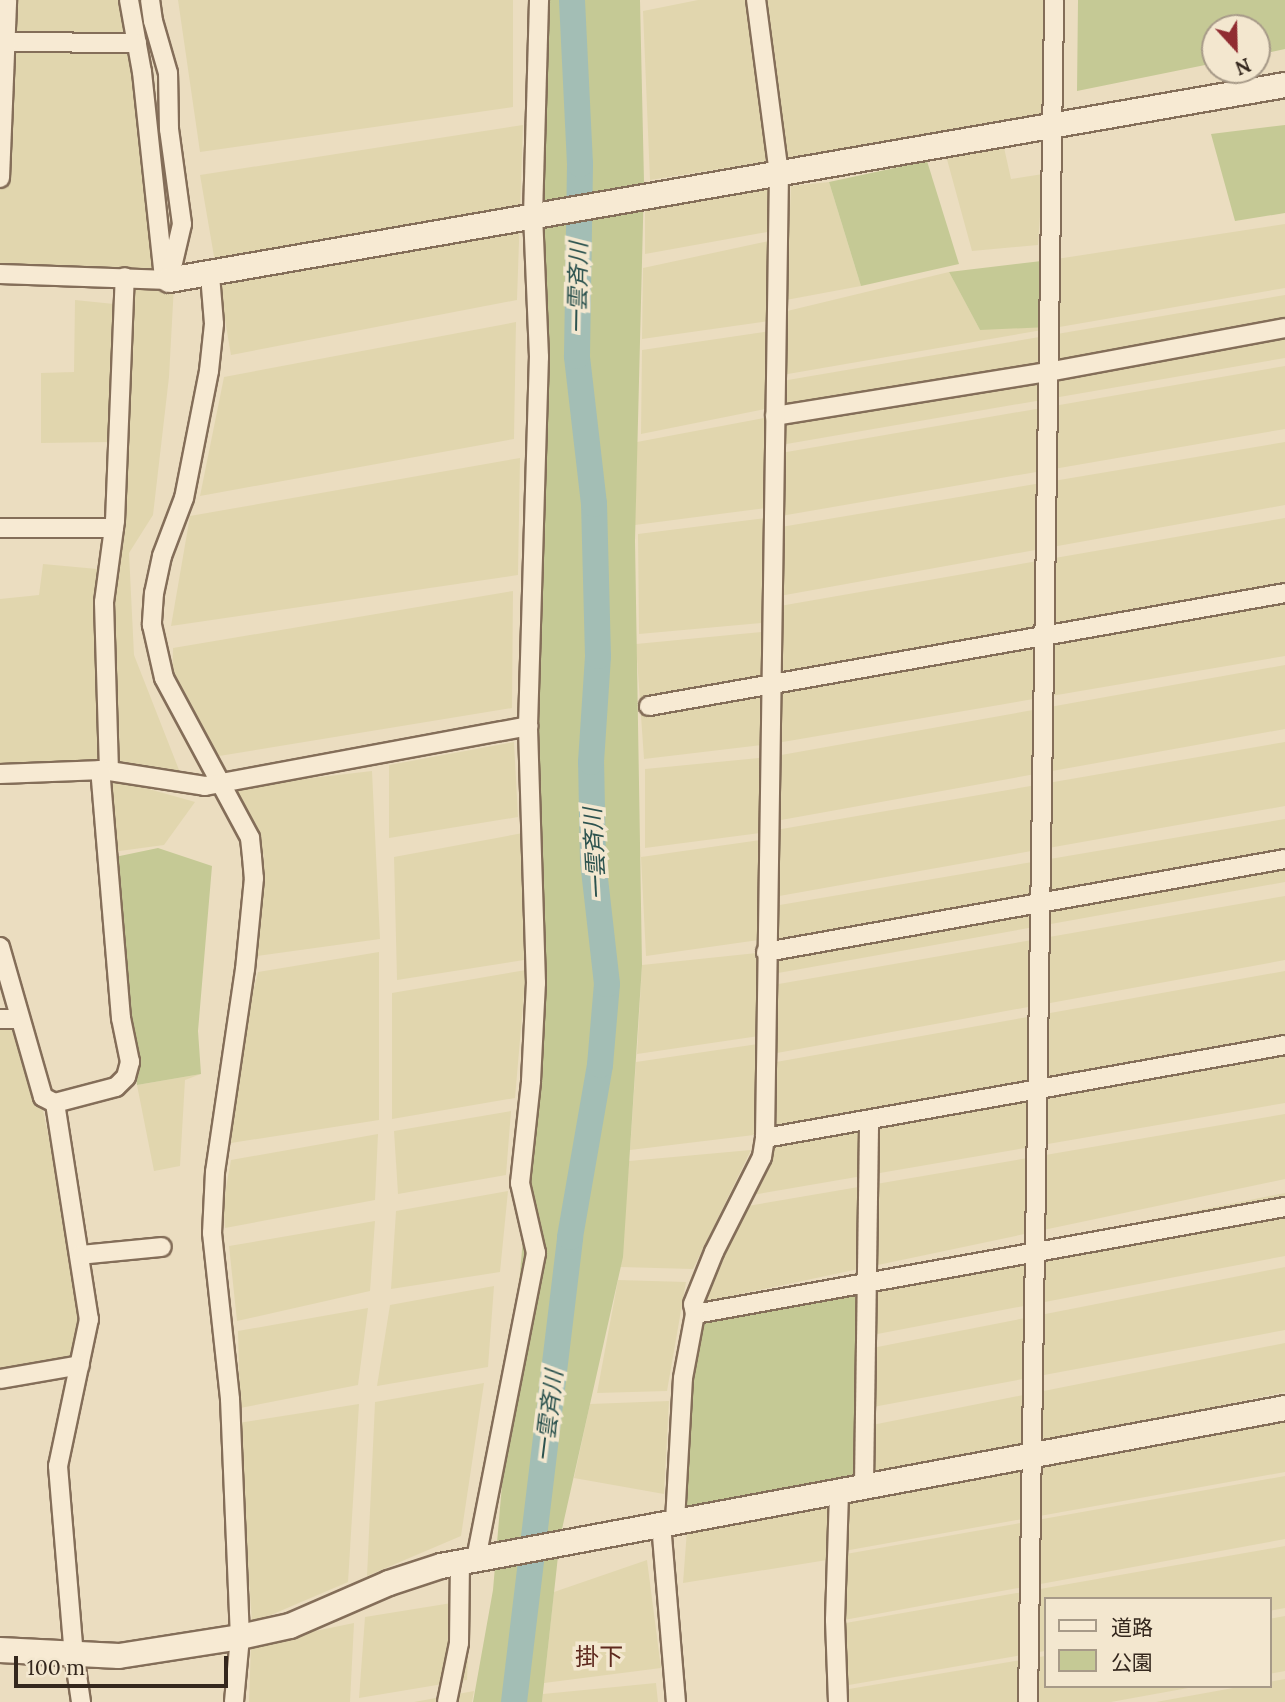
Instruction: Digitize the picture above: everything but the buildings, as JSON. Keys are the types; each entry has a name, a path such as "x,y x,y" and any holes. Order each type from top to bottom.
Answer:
{"street":[{"path":"0,178 3,42 7,0"},
{"path":"129,0 137,43 167,279"},
{"path":"150,0 153,21 168,73 169,129 182,224 167,279"},
{"path":"447,1702 536,1254 520,1183 531,1081 536,982 528,726 538,357 533,216 539,0"},
{"path":"676,1702 668,1522 683,1378 695,1314 693,1304 715,1252 762,1157 765,1138 779,174 756,0"},
{"path":"1028,1702 1037,1253 1037,1091 1054,0"},
{"path":"3,42 137,43"},
{"path":"0,274 167,279 210,275 1285,85"},
{"path":"210,275 214,324 209,371 184,498 162,556 154,593 152,625 164,678 250,838 254,878 245,969 215,1172 212,1233 230,1399 240,1637 234,1702"},
{"path":"0,947 43,1097 55,1103 116,1087 127,1077 130,1062 121,1018 104,771 104,602 114,528 125,277"},
{"path":"775,416 1048,372 1285,328"},
{"path":"0,528 114,528"},
{"path":"649,706 1285,593"},
{"path":"0,774 104,771 205,786 528,726"},
{"path":"766,952 1285,859"},
{"path":"0,1019 20,1019"},
{"path":"765,1138 1285,1045"},
{"path":"55,1103 89,1319 58,1466 74,1655 81,1702"},
{"path":"864,1485 869,1120"},
{"path":"695,1314 1285,1208"},
{"path":"80,1255 162,1247"},
{"path":"0,1379 80,1365"},
{"path":"0,1650 119,1656 240,1637 290,1626 389,1583 475,1559 1285,1408"},
{"path":"838,1702 835,1620 839,1490"}],"shaded area":[{"path":"0,0 132,0 163,271 0,264"},
{"path":"178,0 513,0 513,107 200,152"},
{"path":"698,0 1047,0 1049,126 777,160 650,180 643,11"},
{"path":"523,125 517,300 231,355 200,175"},
{"path":"1003,143 1011,179 1043,174 1038,245 972,251 945,152"},
{"path":"779,174 778,230 645,254 645,198"},
{"path":"829,182 861,286 786,300 791,186"},
{"path":"1285,224 1285,288 782,375 783,312 949,272 980,330 1050,260"},
{"path":"778,239 777,320 642,339 643,268"},
{"path":"174,285 169,377 153,515 129,553 134,655 181,775 116,767 105,640 132,287"},
{"path":"1285,295 1285,358 775,446 775,454 1285,366 1285,429 775,517 775,528 1285,442 1285,505 774,597 774,607 1285,518 1285,586 1279,583 772,676 1285,592 1285,656 771,744 644,759 636,644 772,631 772,622 639,634 638,534 774,517 774,507 635,525 637,442 775,416 775,407 641,434 642,350 777,330 776,382"},
{"path":"75,300 114,304 112,442 41,443 41,373 74,372"},
{"path":"516,322 514,439 200,496 224,377"},
{"path":"520,458 518,575 171,626 190,516"},
{"path":"43,564 108,570 100,765 0,767 0,599 39,595"},
{"path":"513,591 512,708 213,757 172,687 173,648"},
{"path":"1285,665 1285,729 770,822 770,831 1285,742 1285,806 768,898 768,907 1285,819 1285,882 767,975 767,986 1285,896 1285,960 766,1055 765,1035 637,1054 642,965 766,952 766,939 646,956 641,857 768,839 768,832 645,848 645,769 770,757"},
{"path":"514,742 518,817 389,838 389,765"},
{"path":"372,771 380,939 257,956 264,856 235,787"},
{"path":"110,778 195,802 164,845 112,852"},
{"path":"523,833 524,960 397,980 394,857"},
{"path":"379,952 379,1120 231,1143 236,1058 258,972"},
{"path":"526,970 515,1098 392,1119 392,993"},
{"path":"1285,971 1285,1035 765,1127 765,1064"},
{"path":"0,1028 14,1028 33,1101 42,1105 81,1294 77,1357 0,1372"},
{"path":"1285,1040 1285,1103 741,1197 765,1138"},
{"path":"758,1044 754,1135 630,1150 636,1062"},
{"path":"201,1074 185,1080 180,1166 154,1171 137,1085"},
{"path":"511,1111 506,1175 398,1194 394,1131"},
{"path":"1285,1114 1285,1179 693,1304 736,1208"},
{"path":"378,1134 375,1200 225,1228 223,1205 231,1160"},
{"path":"751,1150 693,1269 620,1267 629,1161"},
{"path":"508,1191 500,1272 391,1289 396,1211"},
{"path":"1285,1193 1285,1256 867,1336 868,1277"},
{"path":"375,1221 370,1291 237,1321 229,1246"},
{"path":"1285,1267 1285,1330 873,1407 867,1349"},
{"path":"618,1280 686,1282 667,1391 597,1393"},
{"path":"494,1286 488,1367 377,1386 390,1305"},
{"path":"368,1308 358,1385 240,1408 238,1331"},
{"path":"1285,1343 1285,1392 874,1479 872,1425"},
{"path":"484,1383 461,1536 367,1576 375,1402"},
{"path":"669,1401 664,1494 574,1478 590,1404"},
{"path":"359,1404 348,1582 252,1623 238,1423"},
{"path":"1285,1415 1285,1472 844,1551 845,1500"},
{"path":"1285,1476 1285,1539 844,1620 846,1554"},
{"path":"828,1503 827,1560 683,1583 687,1530"},
{"path":"1285,1546 1285,1608 1271,1611 1271,1597 1044,1597 1044,1651 843,1686 840,1624"},
{"path":"647,1560 661,1668 544,1683 554,1592"},
{"path":"470,1600 467,1680 359,1698 365,1617"},
{"path":"1285,1616 1285,1671 1271,1674 1271,1619"},
{"path":"354,1623 350,1702 249,1702 251,1644"},
{"path":"1044,1656 1044,1688 1188,1688 1111,1702 843,1702 843,1690"},
{"path":"1285,1679 1285,1702 1156,1702 1233,1688 1271,1688 1271,1682"},
{"path":"656,1683 658,1702 542,1702 543,1694"},
{"path":"474,1691 472,1702 414,1702"}],"green space":[{"path":"533,0 640,0 644,182 635,541 642,965 623,1257 560,1538 542,1702 473,1702 493,1590 541,1027 531,615"},
{"path":"1078,0 1285,0 1285,49 1271,52 1271,14 1201,14 1201,66 1077,91"},
{"path":"1285,125 1285,213 1235,221 1211,134"},
{"path":"927,161 959,264 861,286 829,182"},
{"path":"1050,260 1049,327 980,330 949,272"},
{"path":"158,848 212,866 198,1031 201,1074 137,1085 115,857"},
{"path":"868,1283 854,1478 684,1512 693,1322"}],"waterway":[{"name":"一雲斉川","path":"514,1702 570,1237 600,1065 607,984 593,862 591,762 598,656 594,504 577,356 580,164 572,0"}],"district":[{"name":"掛下","path":"599,1657"}]}
